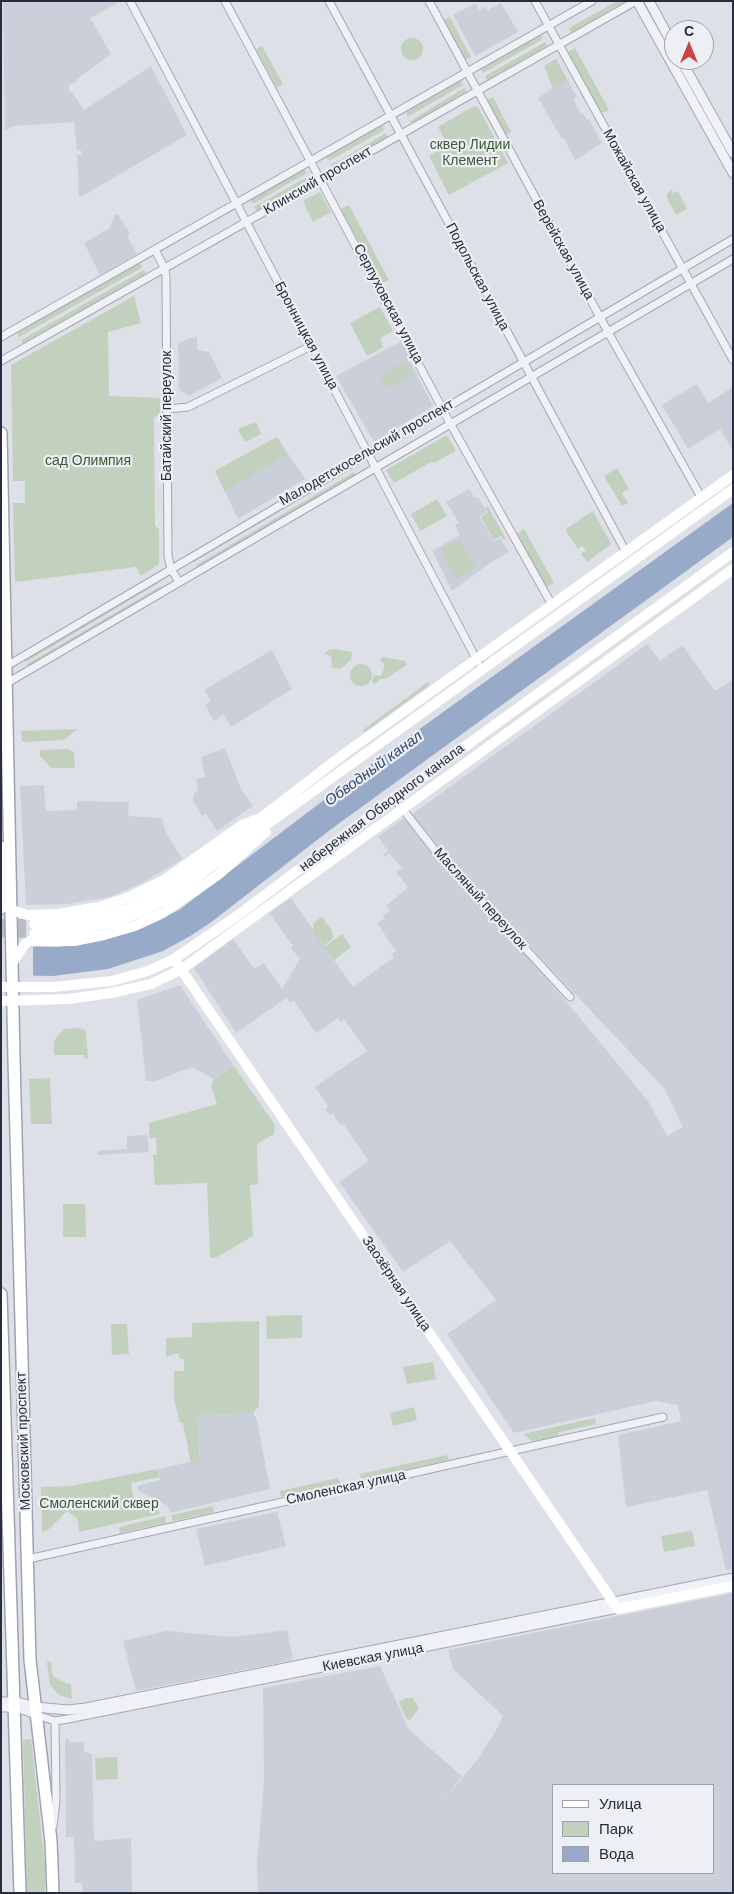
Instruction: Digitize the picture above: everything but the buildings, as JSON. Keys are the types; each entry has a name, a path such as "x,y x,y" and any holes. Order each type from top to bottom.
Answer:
{"main road":[{"path":"1,433 4,667 7,683 7,909"},
{"path":"733,474 257,819 246,830 187,876 143,903 116,913 34,928 87,928 118,921 146,910 172,896 733,489"},
{"name":"набережная Обводного канала","path":"1,987 14,981 70,986 112,980 148,971 174,959 237,916 394,798 733,552"},
{"name":"набережная Обводного канала","path":"1,1001 111,994 151,984 182,969 733,569"},
{"path":"7,909 27,915 58,914 99,907 127,898 164,880 242,825 257,819"},
{"path":"1,847 7,909 18,947 30,942 74,941 97,937 149,920 189,897 218,875 262,837 271,824"},
{"name":"Московский проспект","path":"18,947 13,962 31,1673 51,1841 53,1893"},
{"name":"Заозёрная улица","path":"174,959 615,1606"},
{"name":"Московский проспект","path":"1,1294 20,1893"},
{"name":"Киевская улица","path":"615,1606 733,1586"}],"street":[{"name":"Бронницкая улица","path":"130,1 482,670"},
{"name":"Серпуховская улица","path":"225,1 444,408 450,423 552,605"},
{"name":"Подольская улица","path":"329,1 626,552"},
{"name":"Верейская улица","path":"429,1 468,72 476,92 599,317 701,497"},
{"name":"Можайская улица","path":"535,1 733,360"},
{"name":"Клинский проспект","path":"1,337 592,1"},
{"name":"Клинский проспект","path":"1,361 636,1"},
{"path":"636,1 733,173"},
{"path":"649,1 664,28"},
{"path":"687,70 733,153"},
{"name":"Малодетскосельский проспект","path":"4,667 733,239"},
{"name":"Батайский переулок","path":"155,250 165,269 168,556 171,568 179,582"},
{"name":"Малодетскосельский проспект","path":"7,683 733,259"},
{"path":"167,409 188,407 311,346"},
{"name":"Масляный переулок","path":"394,798 437,853 570,997"},
{"name":"Смоленская улица","path":"28,1559 664,1416"},
{"name":"Киевская улица","path":"15,1705 35,1711 55,1721 615,1606 733,1578"},
{"name":"Киевская улица","path":"35,1711 86,1708 615,1606"},
{"path":"1,1701 15,1705"},
{"path":"1,1708 15,1705"},
{"path":"51,1841 56,1801 55,1721"}],"shaded area":[{"path":"3,1 117,1 118,3 90,18 111,54 76,80 77,82 69,85 69,91 72,92 84,110 151,66 187,135 79,198 77,155 81,155 81,150 77,150 74,122 13,126 5,131"},
{"path":"476,3 479,10 486,7 490,12 490,9 501,3 518,32 475,56 453,15"},
{"path":"556,59 577,97 574,99 581,114 583,113 587,120 589,119 602,143 575,160 564,138 562,139 538,98 553,88 544,66"},
{"path":"118,214 130,234 127,236 137,254 100,275 84,243 110,228 115,215"},
{"path":"197,336 197,350 209,352 222,378 189,396 179,390 178,343"},
{"path":"404,340 415,360 409,359 433,406 374,442 336,376"},
{"path":"697,384 708,403 733,387 733,451 720,429 688,449 662,405"},
{"path":"277,437 305,479 238,519 215,471"},
{"path":"469,489 475,498 478,497 487,512 479,516 494,541 500,538 509,552 490,563 452,591 432,551 460,535 455,525 459,523 446,502"},
{"path":"647,644 660,661 682,645 715,691 733,679 733,1569 726,1570 707,1490 626,1507 618,1435 681,1421 678,1405 656,1401 514,1433 447,1334 496,1300 450,1241 403,1272 339,1182 369,1161 344,1125 339,1123 333,1113 330,1115 325,1109 328,1106 315,1087 367,1051 344,1019 341,1022 338,1018 316,1033 294,1001 290,1003 286,998 236,1033 194,968 233,939 254,969 264,963 282,989 300,959 269,913 291,898 353,987 394,957 392,954 396,951 377,923 384,919 383,916 390,911 386,906 408,887 396,872 402,868 389,853 385,857 383,855 388,851 378,837 404,818 478,898 580,1018 648,1101 667,1136 683,1127 664,1088 452,864 411,815"},
{"path":"272,650 292,689 231,727 224,714 214,721 205,705 211,701 204,690"},
{"path":"225,748 241,789 253,806 217,831 206,814 202,816 193,800 195,792 198,791 196,779 205,777 201,757"},
{"path":"44,785 46,811 77,810 77,801 129,802 128,816 162,818 166,833 182,859 144,882 110,897 67,904 26,905 20,786"},
{"path":"180,985 234,1066 214,1079 192,1067 155,1081 146,1081 137,1000"},
{"path":"147,1135 149,1152 97,1155 98,1151 127,1149 127,1136"},
{"path":"253,1413 257,1420 270,1489 170,1513 168,1506 139,1491 137,1486 160,1480 158,1469 200,1460 197,1416"},
{"path":"277,1512 286,1546 205,1566 196,1529"},
{"path":"733,1593 733,1893 258,1893 257,1863 264,1782 263,1688 380,1666 409,1730 462,1776 440,1804 477,1760 503,1716 453,1669 448,1650"},
{"path":"287,1630 293,1660 136,1691 123,1641 166,1631 233,1637"},
{"path":"65,1739 69,1739 69,1742 84,1742 84,1752 92,1754 94,1841 131,1838 132,1893 83,1893 82,1883 75,1883 74,1837 66,1837"}],"green space":[{"path":"617,1 625,2 571,33 569,28"},
{"path":"450,17 471,57 465,60 443,20"},
{"path":"541,35 543,39 483,73 481,69"},
{"path":"408,38 416,38 423,45 423,53 416,60 408,60 401,53 401,45"},
{"path":"545,42 547,46 487,81 485,76"},
{"path":"262,46 283,84 279,87 276,86 256,49"},
{"path":"575,48 609,110 606,112 600,112 568,52"},
{"path":"556,59 567,80 553,88 544,66"},
{"path":"460,81 463,85 407,117 407,111"},
{"path":"464,88 467,93 414,123 409,122"},
{"path":"493,97 511,132 505,135 486,100"},
{"name":"сквер Лидии Клемент","path":"474,106 478,107 508,163 449,195 429,156 444,147 444,138 438,127"},
{"path":"382,125 384,130 329,161 326,157"},
{"path":"386,133 388,137 333,169 330,164 341,160"},
{"path":"304,169 307,173 253,204 250,200"},
{"path":"309,176 311,181 257,212 254,207"},
{"path":"671,189 673,193 678,191 687,209 676,215 666,196"},
{"path":"320,192 331,212 313,222 303,201"},
{"path":"349,205 389,280 383,283 381,283 341,209"},
{"path":"140,263 143,267 19,337 17,333"},
{"path":"144,270 147,274 23,345 21,340"},
{"name":"сад Олимпия","path":"134,296 141,323 108,332 109,396 160,398 160,416 154,417 155,526 159,529 159,564 141,576 136,567 15,582 13,503 25,503 25,481 13,481 11,365"},
{"path":"380,307 393,331 380,338 383,347 367,356 350,323"},
{"path":"407,361 414,374 387,388 380,375"},
{"path":"256,422 261,434 245,442 238,429"},
{"path":"447,435 456,451 434,463 433,461 394,483 386,470"},
{"path":"277,437 287,455 225,491 215,471"},
{"path":"351,467 352,469 194,562 193,560"},
{"path":"617,468 629,489 622,493 628,503 622,506 604,476"},
{"path":"354,472 356,475 197,567 196,565"},
{"path":"437,499 447,516 420,531 411,514"},
{"path":"488,507 506,539 503,540 501,536 494,540 481,517 488,512 485,508"},
{"path":"593,511 611,544 587,562 581,554 586,550 582,546 578,549 566,531 567,528"},
{"path":"524,529 554,583 546,588 516,534"},
{"path":"460,539 475,568 455,579 440,549"},
{"path":"158,581 159,583 26,662 24,660"},
{"path":"161,586 162,588 28,666 27,664"},
{"path":"328,650 352,652 351,660 340,669 332,667 331,657 325,653"},
{"path":"382,657 405,661 407,665 385,679 379,679 374,684 372,681 374,675 381,676 384,669 384,664 380,660"},
{"path":"361,664 369,667 372,675 369,683 361,686 353,683 350,675 353,667"},
{"path":"428,682 430,685 365,732 363,730"},
{"path":"78,729 64,740 22,742 21,731"},
{"path":"68,749 74,752 75,768 51,768 40,756 40,750"},
{"path":"322,917 332,931 333,938 324,946 313,932 314,922"},
{"path":"342,934 351,947 334,960 324,947"},
{"path":"65,1029 84,1029 86,1033 88,1058 85,1059 84,1055 54,1055 54,1041 59,1034"},
{"path":"234,1066 275,1125 274,1134 257,1144 258,1184 250,1185 253,1236 217,1257 210,1258 207,1183 155,1185 153,1155 157,1155 156,1138 149,1138 149,1123 217,1104 211,1086 214,1079"},
{"path":"50,1078 52,1124 31,1124 29,1079"},
{"path":"63,1204 85,1204 86,1237 63,1237"},
{"path":"302,1315 302,1338 267,1339 266,1316"},
{"path":"259,1321 259,1406 253,1413 197,1416 200,1462 191,1464 183,1423 180,1423 174,1399 174,1371 184,1371 184,1359 180,1359 178,1353 166,1357 166,1338 192,1337 192,1323"},
{"path":"111,1324 127,1324 129,1354 112,1355"},
{"path":"433,1362 436,1379 407,1384 403,1367"},
{"path":"414,1407 417,1420 393,1426 390,1413"},
{"path":"595,1418 596,1424 559,1432 558,1436 532,1441 523,1434"},
{"path":"447,1455 449,1460 362,1479 360,1476 360,1474"},
{"name":"Смоленский сквер","path":"157,1469 159,1477 131,1483 134,1501 147,1503 158,1510 160,1514 79,1532 77,1518 67,1511 49,1529 42,1533 41,1487 71,1486"},
{"path":"338,1478 341,1484 281,1497 280,1491"},
{"path":"213,1506 214,1512 173,1521 171,1515"},
{"path":"165,1516 166,1523 120,1533 119,1527"},
{"path":"692,1531 695,1546 664,1552 661,1536"},
{"path":"47,1662 51,1662 52,1673 55,1678 71,1685 72,1699 59,1695 50,1685"},
{"path":"407,1698 413,1698 419,1709 410,1720 406,1718 399,1702"},
{"path":"31,1739 45,1865 45,1893 27,1893 23,1740"},
{"path":"117,1757 118,1779 96,1780 95,1758"}],"water":[{"name":"Обводный канал","path":"733,503 733,537 330,830 192,935 163,951 108,969 53,976 1,975 1,946 59,947 90,943 137,930 179,910 378,759"}],"pier":[{"path":"1,946 33,947 33,976 1,975"}],"tunnel":[{"path":"1,924 34,924"},
{"path":"1,932 34,933"}]}
